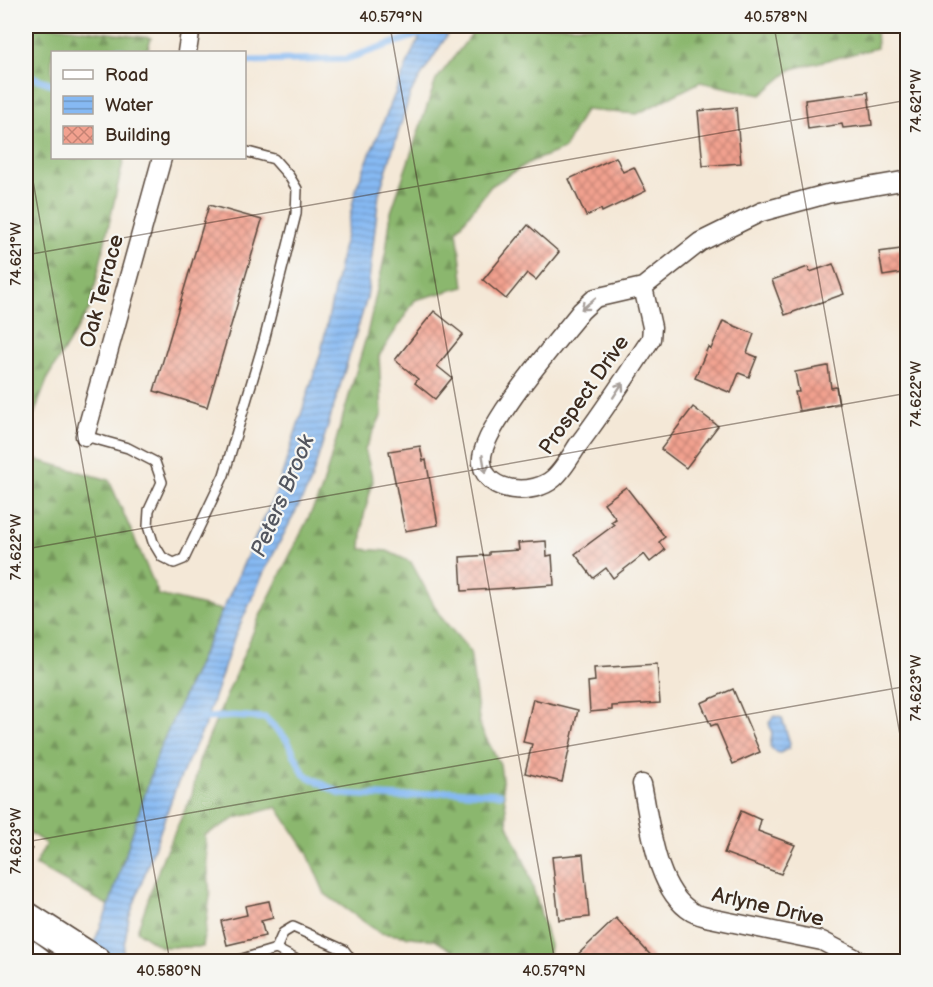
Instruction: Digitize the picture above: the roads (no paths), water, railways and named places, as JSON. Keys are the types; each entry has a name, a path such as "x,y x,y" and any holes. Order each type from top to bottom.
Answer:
{"highway":[{"path":"26,917 96,962"},
{"path":"26,954 38,962"}],"street":[{"path":"187,51 191,26"},
{"name":"Oak Terrace","path":"85,436 162,159"},
{"name":"Prospect Drive","path":"643,287 652,327 651,339 608,406 554,478 538,487 509,489 494,483 486,474 482,462 483,449 498,418 580,311 596,298 643,287 700,242 761,212 827,194 908,180"},
{"name":"Arlyne Drive","path":"642,784 660,865 667,883 677,899 692,912 710,918 822,941 862,962"}],"lane":[{"path":"85,436 129,448 155,462 162,482 149,510 148,526 153,542 162,557 174,563 184,559 224,475 264,341 296,214 297,189 289,176 274,159 246,152"},
{"path":"276,949 283,933 293,927 344,950 353,962"},
{"path":"232,962 276,949 301,962"}],"water":[{"name":"Peters Brook","path":"426,26 453,26 411,92 379,194 367,298 310,484 264,572 234,638 204,727 176,787 129,918 121,961 86,962 109,906 159,750 277,490 321,352 356,188 413,50"},
{"path":"774,716 782,718 790,743 789,748 780,753 770,747 772,734 769,723"}],"waterway":[{"path":"246,61 346,59 429,31"},
{"path":"117,51 121,51"},
{"path":"26,75 51,84"},
{"path":"201,714 207,718 233,716 265,718 287,740 304,774 341,794 403,797 450,791 500,794"}]}
